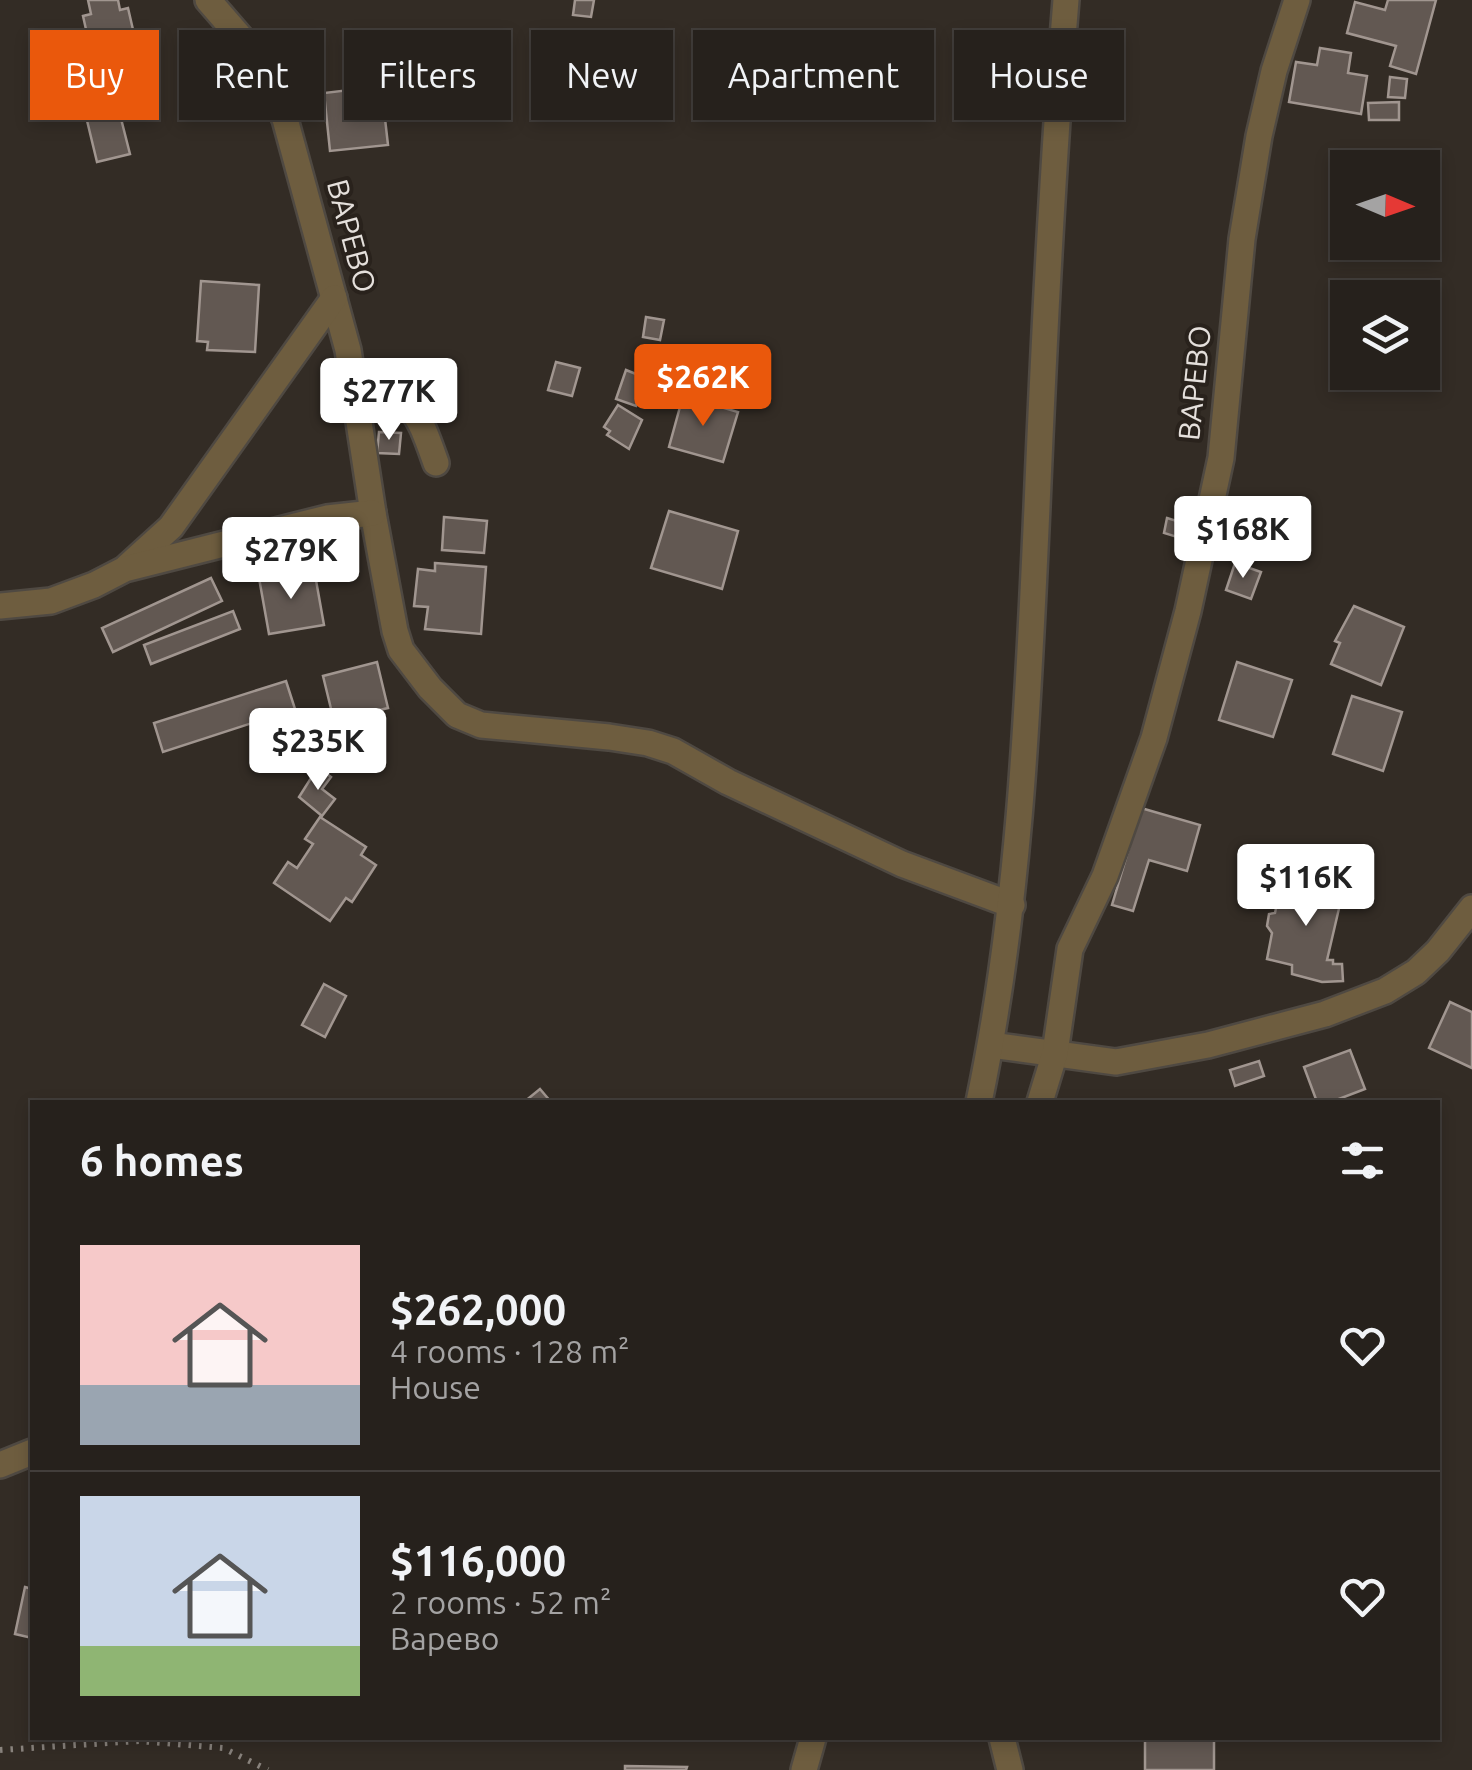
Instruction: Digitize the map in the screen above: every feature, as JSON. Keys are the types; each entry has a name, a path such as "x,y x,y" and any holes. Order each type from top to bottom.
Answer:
{"street":[{"name":"ВАРЕВО","path":"208,0 254,52 275,93 334,298 355,387 372,513 401,650 430,688 456,715 484,725 609,737 673,751 728,782 902,864 1012,905"},
{"path":"980,1100 992,1045 1018,856 1050,200 1066,0"},
{"name":"ВАРЕВО","path":"1041,1100 1054,1053 1070,949 1105,876 1154,738 1188,611 1221,458 1242,239 1259,136 1274,71 1297,0"},
{"path":"0,606 51,600 94,585 125,568 171,527 334,298"},
{"path":"355,387 386,392 418,413 436,463"},
{"path":"125,568 327,518 372,513"},
{"path":"992,1045 1116,1062 1208,1045 1340,1010 1385,991 1416,972 1438,952 1472,908"},
{"path":"0,1465 30,1453"},
{"path":"804,1770 812,1740"},
{"path":"1002,1740 1010,1770"}],"path":[{"path":"0,1750 139,1741 223,1748 268,1770"}],"building":[{"path":"88,0 118,0 120,10 128,8 133,30 86,30 83,16 91,14"},
{"path":"575,0 594,0 591,17 573,15"},
{"path":"1388,0 1436,0 1416,74 1390,66 1396,46 1347,33 1355,2 1385,10"},
{"path":"1320,48 1351,53 1348,73 1367,76 1361,114 1289,102 1296,62 1317,65"},
{"path":"1390,77 1407,79 1405,98 1388,97"},
{"path":"344,91 344,120 385,120 388,145 330,151 324,93"},
{"path":"1399,102 1399,120 1369,120 1368,103"},
{"path":"87,120 121,120 130,154 97,162"},
{"path":"201,281 259,285 255,352 207,350 208,342 197,341"},
{"path":"646,317 664,320 660,340 643,337"},
{"path":"556,362 580,368 572,396 548,390"},
{"path":"626,370 646,378 636,406 616,399"},
{"path":"683,396 738,412 723,462 669,447"},
{"path":"618,405 642,420 629,449 607,435 610,431 604,427"},
{"path":"379,432 401,433 399,454 377,453"},
{"path":"669,511 738,531 722,589 651,568"},
{"path":"444,517 487,521 484,553 442,550"},
{"path":"1167,518 1180,522 1177,537 1164,533"},
{"path":"435,563 486,567 481,634 425,629 428,607 414,606 418,569 435,571"},
{"path":"1235,563 1261,572 1251,599 1226,590"},
{"path":"314,569 324,625 269,634 259,578"},
{"path":"211,578 222,601 113,652 102,628"},
{"path":"1354,606 1404,627 1381,685 1331,664 1340,643 1335,641"},
{"path":"233,611 240,629 151,664 144,645"},
{"path":"377,662 388,708 334,721 323,676"},
{"path":"1237,662 1292,680 1273,737 1219,720"},
{"path":"286,681 295,709 163,752 154,723"},
{"path":"1352,696 1402,712 1383,771 1333,754"},
{"path":"318,767 331,777 322,789 335,799 322,816 299,797"},
{"path":"1141,808 1200,825 1187,871 1149,860 1133,911 1112,905"},
{"path":"320,817 366,847 361,855 376,865 352,902 346,898 330,921 274,883 288,862 297,868 313,844 305,839"},
{"path":"1299,876 1344,887 1327,960 1342,964 1343,981 1322,982 1292,974 1292,965 1267,959 1272,933 1267,926 1269,914 1275,913 1278,899 1273,894 1274,886 1281,882 1289,887 1289,896 1294,897"},
{"path":"324,984 346,996 325,1037 302,1025"},
{"path":"1450,1002 1472,1012 1472,1068 1429,1048"},
{"path":"1350,1050 1365,1089 1336,1100 1316,1100 1304,1067"},
{"path":"1259,1061 1264,1076 1235,1086 1230,1070"},
{"path":"540,1089 549,1100 526,1100"},
{"path":"25,1587 30,1588 30,1638 15,1634"},
{"path":"1145,1740 1214,1740 1214,1770 1145,1770"},
{"path":"625,1766 687,1767 625,1770"}]}
